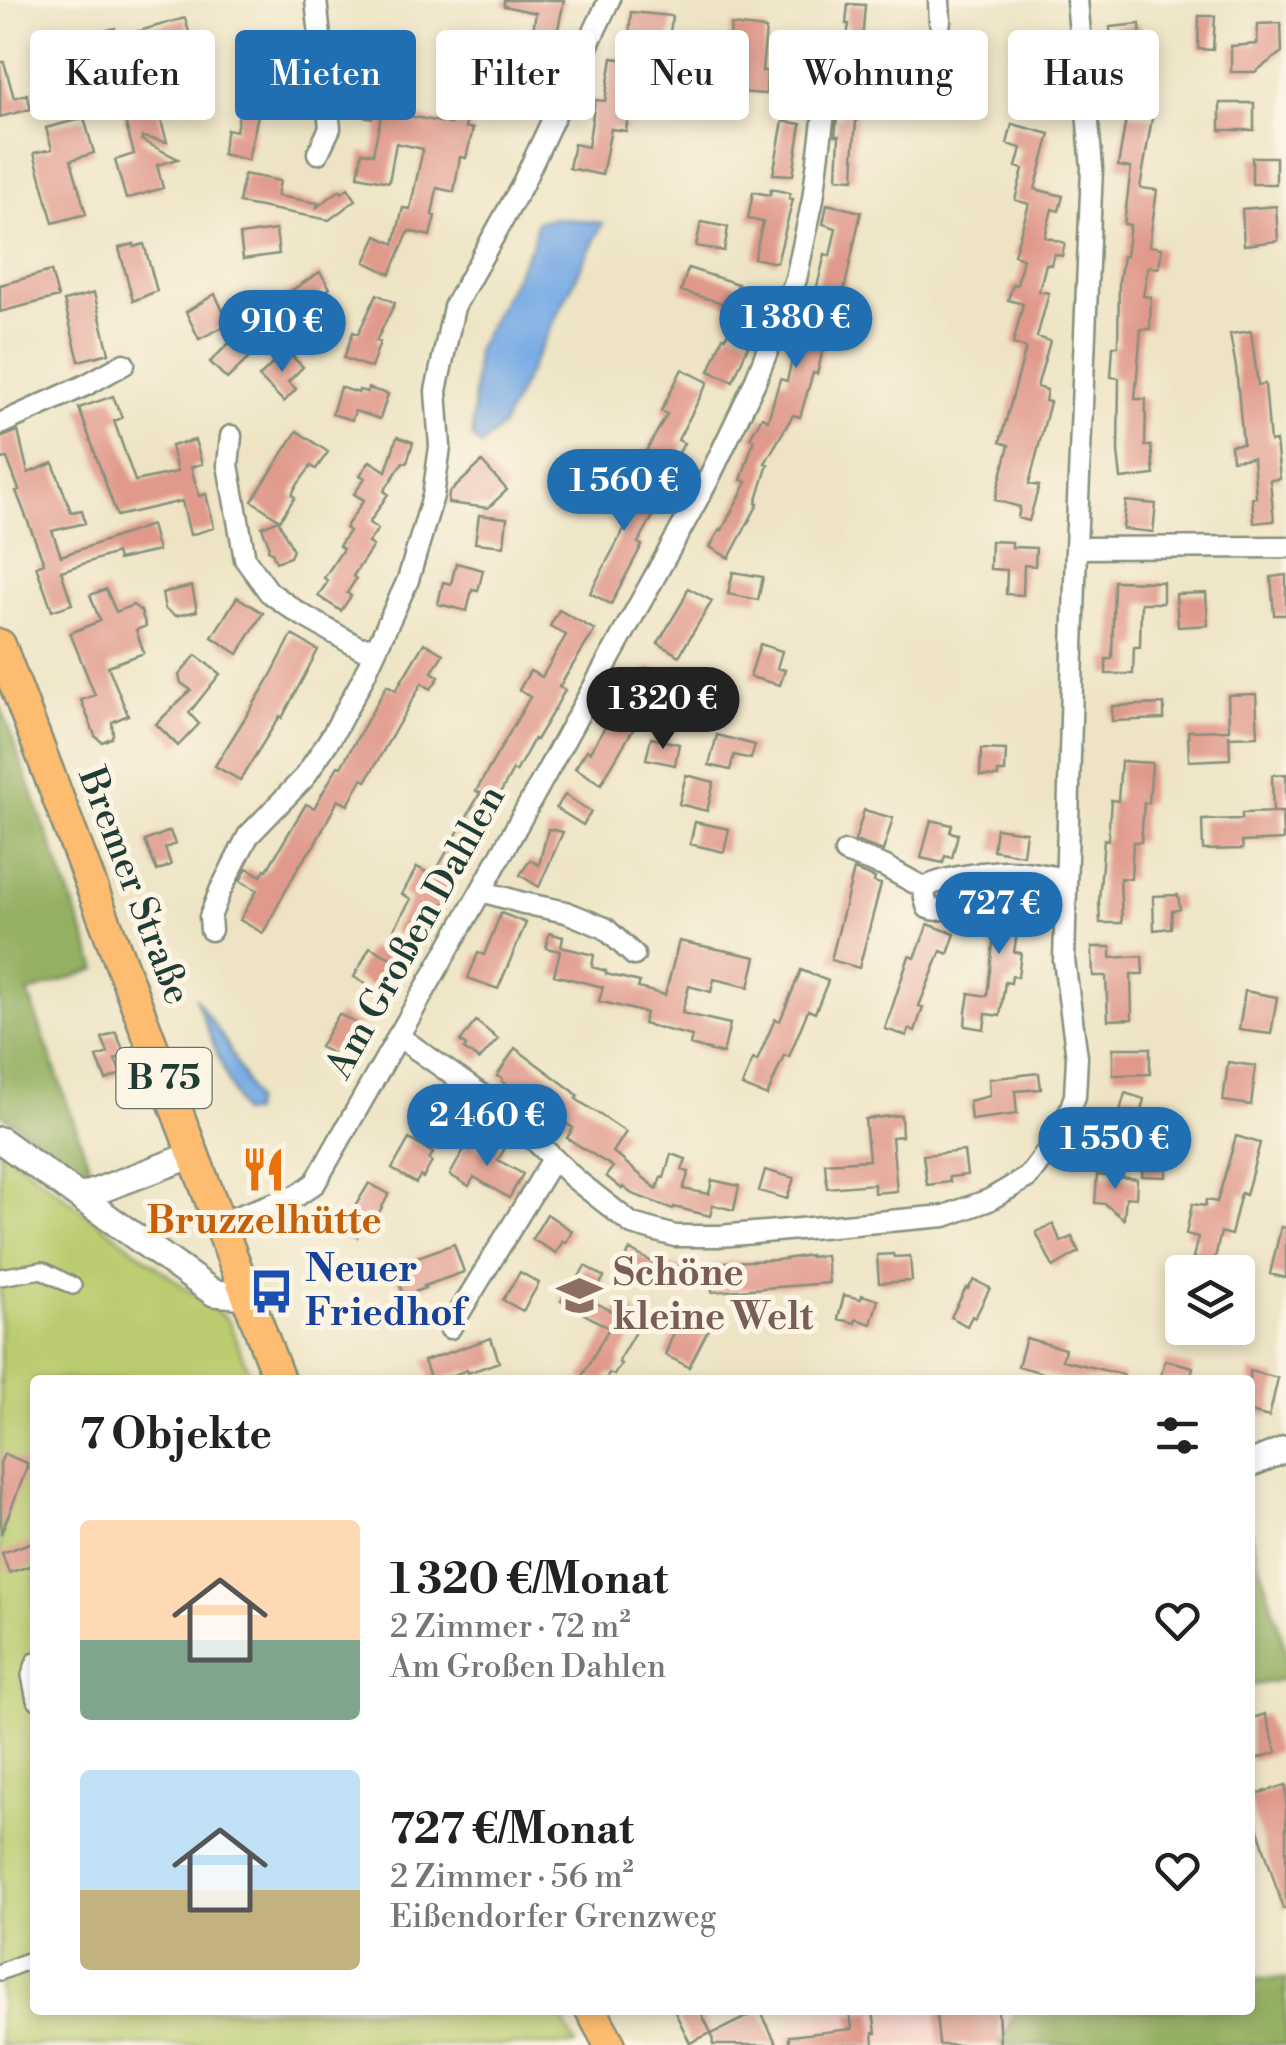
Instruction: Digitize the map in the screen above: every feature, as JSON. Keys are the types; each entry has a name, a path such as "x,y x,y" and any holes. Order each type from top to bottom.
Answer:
{"main road":[{"name":"Bremer Straße","path":"0,645 277,1375"},
{"path":"594,2015 610,2045"}],"street":[{"path":"316,0 330,128 318,154"},
{"path":"210,930 214,904 248,836 304,778 333,734 408,580 433,496 440,447 436,392 454,307 522,187 608,0"},
{"path":"938,0 940,22"},
{"path":"398,1036 503,1110 575,1179 632,1224 675,1236 720,1236 945,1216 989,1200 1028,1177 1062,1132 1074,1096 1077,1057 1064,960 1092,168 1077,0"},
{"name":"Am Großen Dahlen","path":"219,1224 298,1195 315,1182 708,480 754,384 796,279 813,199 823,120"},
{"path":"0,424 124,364"},
{"path":"232,436 228,464 244,559 269,592 297,612 360,648 376,647"},
{"path":"1076,548 1286,548"},
{"path":"845,852 884,866 926,889 932,883 1008,870 1066,879"},
{"path":"481,891 566,912 605,928 634,955"},
{"path":"0,1140 214,1292 247,1296"},
{"path":"81,1197 193,1155"},
{"path":"450,1328 554,1158"},
{"path":"0,1276 42,1270 73,1286"},
{"path":"1255,1462 1286,1449"},
{"path":"0,1972 30,1960"}],"shaded area":[{"path":"790,2015 1015,2015 1000,2045 754,2045 792,2024"}],"green space":[{"path":"0,705 97,969 28,993 94,1178 0,1113"},
{"path":"0,1148 228,1320 250,1375 30,1375 30,2015 561,2015 576,2045 0,2045"},
{"path":"1255,1548 1286,1651 1286,1679 1255,1685"},
{"path":"1255,1979 1286,1979 1286,2045 1141,2045 1140,2041 1000,2045 1014,2015 1255,2015"}],"water":[{"path":"556,218 603,223 502,426 481,446 472,437 476,351 533,242 537,221"},
{"path":"195,997 225,1041 247,1084 254,1100 251,1113 241,1113"}],"building":[{"path":"504,0 564,0 558,30 533,30 536,13 504,6"},
{"path":"848,4 865,5 863,30 848,30"},
{"path":"631,12 672,16 670,30 630,30"},
{"path":"1199,16 1215,16 1213,50 1198,49"},
{"path":"185,18 188,30 143,30"},
{"path":"1281,23 1282,52 1255,72 1231,72 1231,46 1257,44 1258,24"},
{"path":"1140,24 1140,30 1110,30"},
{"path":"731,25 766,29 762,71 767,71 766,94 749,93 749,30 731,30"},
{"path":"612,58 615,120 627,120 626,131 611,129 602,175 569,168 574,144 588,147 595,100 605,101"},
{"path":"0,62 4,62 14,98 27,94 30,109 0,117"},
{"path":"1220,103 1254,103 1254,130 1220,130"},
{"path":"416,117 451,124 452,120 467,120 465,127 473,129 466,158 460,157 454,192 437,188 430,236 409,231 390,274 365,262 377,236 394,244 403,208 410,209 423,149 396,143 389,182 358,176 362,152 373,154 380,120"},
{"path":"85,120 94,153 71,160 86,214 53,223 34,153 52,149 46,128"},
{"path":"125,120 161,120 167,142 142,137 141,140 178,159 157,165 163,188 126,199 115,160 134,154"},
{"path":"238,120 257,120 248,160 222,154 227,129 236,131"},
{"path":"837,120 856,120 854,179 837,178 839,136 835,136"},
{"path":"1126,120 1152,120 1140,188 1157,190 1149,246 1162,248 1159,268 1148,267 1143,296 1151,297 1150,329 1141,329 1135,399 1146,399 1145,446 1151,446 1154,475 1121,479 1119,378 1111,377 1113,346 1118,346 1119,281 1130,225 1124,224 1131,168 1118,166"},
{"path":"783,121 801,124 793,175 773,174"},
{"path":"1012,124 1050,134 1035,189 1063,196 1059,211 1052,209 1045,237 1065,243 1062,256 1054,254 1051,265 1046,264 1039,291 1049,293 1037,337 1050,341 1037,387 1047,390 1045,401 1050,402 1029,484 1039,486 1029,521 1018,518 1020,507 995,500 1009,445 1000,442 1026,348 1013,344 1023,304 1008,300 1013,284 1017,285 1023,258 1014,255 1029,204 1015,200 1023,169 1016,167 1021,148 1007,144"},
{"path":"1252,157 1276,157 1276,184 1252,184"},
{"path":"244,174 280,181 277,196 318,203 317,207 348,188 356,200 329,220 239,203"},
{"path":"771,189 790,193 789,199 793,199 777,263 754,258 763,222 748,219 753,192 770,195"},
{"path":"827,204 861,212 842,300 841,323 830,321 817,374 813,373 800,417 793,415 765,463 768,464 758,504 729,558 710,547 747,482 741,480 754,440 750,438 762,417 768,420 780,379 787,381 798,334 803,335 810,295 815,295 825,254 830,256 836,228 823,224"},
{"path":"1276,206 1278,241 1244,245 1242,209"},
{"path":"701,222 728,227 724,251 696,246"},
{"path":"276,230 279,254 243,259 240,235"},
{"path":"144,244 157,291 133,301 119,248"},
{"path":"688,268 738,284 732,306 681,291"},
{"path":"51,271 58,297 0,312 0,285"},
{"path":"320,272 330,288 281,320 271,304"},
{"path":"94,293 109,353 79,361 64,301"},
{"path":"215,294 229,324 199,339 186,312"},
{"path":"377,294 395,303 376,341 380,342 371,368 344,358 353,332 358,334"},
{"path":"729,330 751,339 733,381 709,371"},
{"path":"1251,331 1258,385 1265,384 1270,442 1276,441 1280,479 1270,480 1274,521 1254,523 1253,458 1232,460 1231,445 1243,444 1230,334"},
{"path":"236,336 253,354 227,379 210,362"},
{"path":"286,350 303,367 288,382 296,389 284,402 259,377"},
{"path":"682,369 708,382 678,440 684,443 671,468 645,453 667,414 661,411"},
{"path":"340,387 358,393 367,392 368,388 388,394 380,419 355,411 352,420 332,414"},
{"path":"113,396 122,418 114,421 135,481 177,472 171,446 195,440 202,464 191,467 199,496 206,494 214,528 190,535 182,501 117,516 79,408"},
{"path":"18,431 28,473 53,463 71,512 82,510 85,523 52,531 61,556 151,525 158,551 118,560 116,553 61,571 72,604 52,611 36,566 44,563 7,458 2,459 0,451 0,438"},
{"path":"297,431 328,452 316,469 311,466 295,488 295,497 280,520 252,501"},
{"path":"397,437 413,442 407,463 403,462 384,491 388,494 369,523 378,529 368,543 373,546 353,576 356,579 347,593 351,596 341,611 318,596 328,581 324,578 343,549 339,546 349,531 345,528 364,500 354,494 365,478 360,475 370,461 386,471"},
{"path":"482,462 507,490 488,508 448,503 449,493"},
{"path":"610,466 637,480 627,499 633,490 659,505 611,604 590,593 630,518 620,512 626,501 600,487"},
{"path":"1126,501 1156,504 1153,532 1123,529"},
{"path":"479,515 507,518 504,546 475,543"},
{"path":"278,520 293,550 290,557 276,562 262,527"},
{"path":"991,541 1036,548 1035,566 1024,565 1023,595 1006,594 1007,570 990,569"},
{"path":"456,563 483,570 467,611 438,604 443,582 451,584"},
{"path":"733,572 763,577 758,600 728,594"},
{"path":"1286,575 1286,615 1274,615 1271,577"},
{"path":"1114,581 1163,582 1163,603 1141,603 1140,647 1134,647 1133,674 1106,674 1106,659 1112,659"},
{"path":"192,586 197,611 176,616 165,609 162,593"},
{"path":"688,588 712,601 679,656 658,643"},
{"path":"106,589 116,612 133,605 141,611 146,626 136,630 144,653 108,666 128,715 112,722 111,738 102,742 95,736 81,700 95,695 70,633 100,621 90,595"},
{"path":"1206,593 1208,625 1178,627 1176,594"},
{"path":"237,597 263,613 238,654 212,637"},
{"path":"559,610 595,630 559,687 565,690 554,710 516,772 513,770 439,914 432,911 414,943 393,931 411,899 402,894 417,867 433,876 480,793 476,791 530,697 519,690 530,671 542,677 566,635 550,626"},
{"path":"292,635 318,650 282,718 240,780 215,766"},
{"path":"424,643 443,654 432,672 439,677 431,689 422,683 348,805 338,800 263,933 240,920 257,890 240,881 247,868 261,876 267,870 306,804 314,808 338,766 341,767 387,685 396,690"},
{"path":"760,644 782,651 777,668 785,670 780,685 750,677"},
{"path":"196,655 220,674 189,713 199,724 178,746 156,724 191,690 181,683 179,675"},
{"path":"647,668 666,673 601,784 575,768 587,750 590,752 637,674 641,677"},
{"path":"1256,694 1258,736 1229,737 1230,759 1189,761 1188,731 1229,730 1228,695"},
{"path":"1164,704 1164,719 1112,721 1112,706"},
{"path":"717,735 755,745 751,759 734,755 730,770 709,765"},
{"path":"651,738 679,744 675,765 646,759"},
{"path":"981,749 1006,750 1005,772 998,772 998,777 980,776"},
{"path":"1121,761 1152,763 1149,803 1144,803 1141,842 1133,842 1131,879 1120,878 1122,923 1100,923 1104,839 1108,840 1111,800 1118,801"},
{"path":"1286,774 1286,812 1273,812 1272,775"},
{"path":"686,775 714,782 707,811 679,804"},
{"path":"565,795 591,812 583,825 556,808"},
{"path":"864,810 893,818 883,851 855,841"},
{"path":"1282,812 1283,840 1242,842 1243,849 1203,850 1202,820"},
{"path":"931,820 952,825 950,832 958,834 952,858 945,856 943,863 921,858"},
{"path":"695,822 729,829 724,852 690,844"},
{"path":"996,828 1026,832 1023,855 993,850"},
{"path":"548,829 563,832 539,887 520,875 530,860 539,865"},
{"path":"170,831 175,844 165,848 171,865 157,871 145,841"},
{"path":"854,870 881,884 859,968 831,960"},
{"path":"995,886 1017,889 1016,896 1023,897 1014,952 1021,953 1018,977 1012,976 1011,983 1005,982 1000,1016 986,1014 984,1029 965,1026 966,1012 969,993 987,996"},
{"path":"1178,895 1180,909 1172,911 1171,928 1154,930 1153,896"},
{"path":"501,913 526,923 498,989 468,978 478,953 484,955"},
{"path":"928,924 955,934 948,954 941,951 919,1006 923,1007 915,1031 909,1029 907,1036 885,1029 909,956 915,958"},
{"path":"549,933 563,937 561,947 594,955 592,967 640,982 638,988 665,995 679,941 756,957 749,987 714,979 711,992 689,986 682,1013 730,1024 723,1054 690,1045 692,1036 643,1024 646,1013 599,1001 603,987 554,975 560,951 546,948"},
{"path":"370,947 396,961 379,991 354,977"},
{"path":"1092,947 1111,947 1111,958 1142,956 1143,974 1131,974 1132,1019 1108,1020 1106,976 1093,976"},
{"path":"801,970 828,981 815,1013 808,1010 789,1057 784,1055 767,1096 742,1086 775,1019 780,1021"},
{"path":"1245,991 1277,997 1271,1034 1239,1030"},
{"path":"339,1014 361,1026 343,1059 320,1047"},
{"path":"476,1021 498,1039 479,1060 460,1041"},
{"path":"116,1032 125,1055 115,1059 121,1074 106,1080 97,1057 108,1053 102,1038"},
{"path":"515,1048 573,1091 576,1099 626,1132 613,1152 657,1189 671,1154 686,1159 682,1170 689,1172 683,1189 709,1194 712,1180 739,1186 734,1210 713,1205 710,1216 673,1209 622,1189 606,1176 613,1167 567,1138 573,1128 497,1076"},
{"path":"1113,1048 1150,1048 1150,1074 1113,1075"},
{"path":"1228,1062 1256,1066 1251,1105 1223,1101"},
{"path":"1039,1073 1041,1089 1015,1091 1017,1114 971,1120 969,1101 990,1096 989,1079"},
{"path":"1125,1093 1144,1099 1139,1119 1153,1120 1154,1133 1169,1134 1166,1177 1142,1176 1145,1141 1114,1133"},
{"path":"901,1115 902,1136 892,1137 897,1191 874,1193 874,1184 827,1188 825,1163 869,1160 865,1119"},
{"path":"1236,1136 1260,1143 1246,1195 1241,1193 1231,1235 1221,1232 1216,1255 1194,1255 1198,1237 1186,1234 1192,1204 1205,1206 1206,1200 1217,1202"},
{"path":"409,1139 433,1153 423,1178 420,1176 416,1183 392,1169"},
{"path":"492,1141 505,1148 498,1160 523,1174 509,1198 474,1177 469,1186 450,1175 468,1142 486,1152"},
{"path":"964,1151 967,1175 927,1185 923,1155"},
{"path":"765,1170 794,1178 787,1199 759,1191"},
{"path":"1097,1175 1137,1179 1136,1198 1126,1197 1124,1219 1105,1204 1095,1203"},
{"path":"369,1183 389,1194 375,1220 367,1215 357,1237 341,1230"},
{"path":"547,1214 572,1231 556,1253 532,1239"},
{"path":"1053,1224 1061,1242 1072,1237 1079,1252 1053,1267 1036,1232"},
{"path":"1281,1227 1286,1228 1286,1278 1270,1274"},
{"path":"454,1244 464,1272 404,1296 392,1266"},
{"path":"630,1250 656,1264 657,1261 681,1267 680,1282 657,1281 624,1261"},
{"path":"826,1255 829,1283 712,1292 710,1265"},
{"path":"877,1255 910,1256 912,1281 879,1283"},
{"path":"585,1266 604,1277 591,1300 615,1313 620,1304 638,1314 631,1327 636,1330 614,1375 583,1375 609,1328 561,1301 569,1287 572,1289"},
{"path":"520,1272 539,1283 523,1311 503,1300"},
{"path":"974,1280 990,1288 967,1326 951,1317"},
{"path":"844,1295 878,1300 871,1324 838,1319"},
{"path":"686,1312 711,1324 689,1367 665,1355"},
{"path":"491,1338 499,1362 468,1373 467,1370 454,1375 429,1375 424,1361"},
{"path":"1026,1338 1065,1349 1062,1360 1124,1375 1050,1375 1018,1366"},
{"path":"1165,1360 1193,1367 1191,1375 1161,1375"},
{"path":"1250,1371 1278,1378 1269,1417 1255,1413 1255,1375 1250,1375"},
{"path":"4,1454 27,1463 27,1468 1,1534 0,1463"},
{"path":"30,1543 30,1566 9,1573 2,1553"},
{"path":"1265,1714 1277,1752 1255,1759 1255,1717"},
{"path":"1286,1785 1283,1909 1255,1819 1255,1794"},
{"path":"676,2015 702,2015 711,2033 690,2043"},
{"path":"750,2015 762,2015 777,2045 713,2045 712,2034"},
{"path":"850,2015 874,2015 874,2045 789,2045 789,2036 852,2029"},
{"path":"936,2015 998,2015 1000,2045 939,2045"}],"place":[{"name":"Bruzzelhütte","path":"264,1169"},
{"name":"Neuer Friedhof","path":"272,1291"},
{"name":"Schöne kleine Welt","path":"580,1295"}]}
